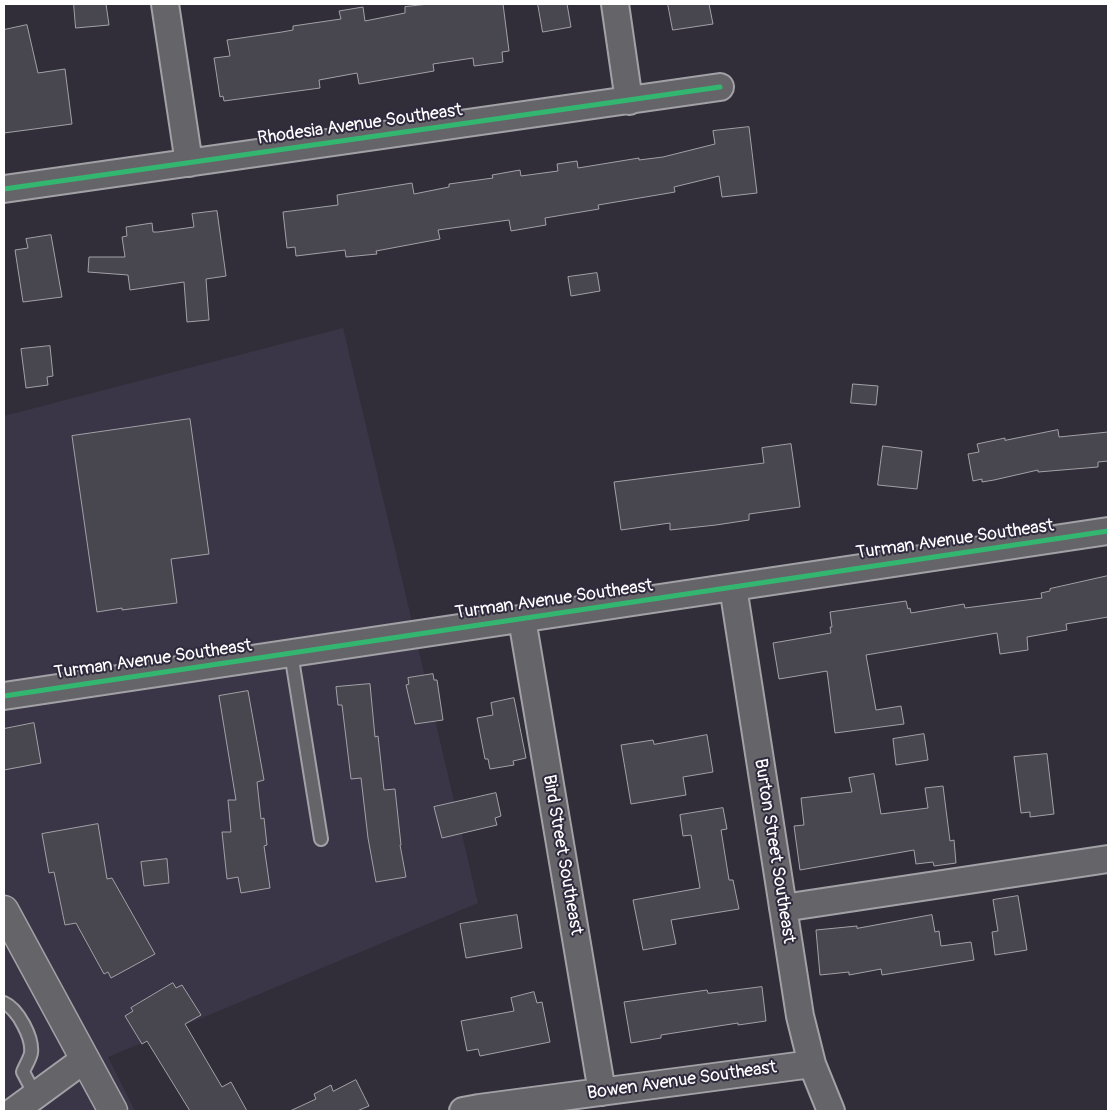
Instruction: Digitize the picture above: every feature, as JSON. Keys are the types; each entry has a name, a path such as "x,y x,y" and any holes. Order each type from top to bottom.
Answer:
{"main road":[{"path":"5,914 113,1111"}],"street":[{"path":"165,4 189,163"},
{"path":"615,4 629,101"},
{"name":"Rhodesia Avenue Southeast","path":"4,189 720,87"},
{"name":"Turman Avenue Southeast","path":"4,696 1108,532"},
{"name":"Burton Street Southeast","path":"733,587 800,1016 812,1064 831,1111"},
{"name":"Bird Street Southeast","path":"522,619 602,1092"},
{"path":"783,908 1108,859"},
{"path":"14,1111 84,1059"},
{"name":"Bowen Avenue Southeast","path":"474,1110 812,1064"}],"lane":[{"path":"291,653 321,839"},
{"path":"4,1003 10,1006 23,1023 30,1040 31,1054 23,1072 35,1096"}],"shaded area":[{"path":"343,328 478,903 108,1057 135,1111 4,1111 4,416"}],"building":[{"path":"74,4 106,4 109,25 76,28"},
{"path":"429,4 503,4 509,51 502,52 503,62 474,66 473,58 433,64 434,71 359,84 357,73 319,80 320,88 224,101 223,96 220,97 214,58 230,56 227,40 293,30 293,26 341,19 339,11 363,7 365,21 405,13 405,7"},
{"path":"538,4 567,4 571,27 543,32"},
{"path":"668,4 709,4 713,24 673,30"},
{"path":"27,25 38,73 65,69 72,124 4,133 4,30"},
{"path":"749,127 757,193 722,197 719,176 674,187 675,192 598,205 599,209 545,218 546,225 511,231 509,220 438,230 440,239 376,251 377,254 346,257 345,250 296,256 295,247 287,248 283,212 338,205 337,195 412,183 414,194 449,187 449,184 493,178 492,175 520,170 521,176 558,171 557,164 577,161 578,168 639,158 639,160 663,157 715,144 713,131"},
{"path":"217,211 226,276 206,279 209,320 187,322 184,282 130,290 128,275 88,272 89,257 125,257 122,237 127,236 126,227 152,223 153,232 158,232 194,227 192,214"},
{"path":"51,235 62,297 23,302 15,250 28,248 26,239"},
{"path":"597,273 600,291 571,296 568,277"},
{"path":"50,346 53,376 47,377 48,385 26,388 21,349"},
{"path":"853,384 878,386 876,405 851,403"},
{"path":"190,419 209,554 171,559 177,603 97,612 72,436"},
{"path":"1058,430 1059,437 1108,432 1108,461 1098,462 1098,467 1038,472 1038,470 994,480 982,482 982,479 973,481 968,454 979,452 977,444"},
{"path":"791,444 800,507 749,514 749,520 716,525 670,530 670,523 621,530 614,482 764,463 762,448"},
{"path":"883,446 922,451 917,489 878,485"},
{"path":"1108,576 1108,617 1066,624 1067,630 1027,637 1028,650 1000,654 997,633 866,655 876,710 901,706 904,724 835,733 827,671 779,679 773,643 831,633 830,612 906,601 911,613 964,604 965,608 1042,598 1041,593 1050,591 1050,589"},
{"path":"433,674 434,680 437,680 443,720 415,724 406,685 409,684 408,678"},
{"path":"370,684 375,737 378,736 384,790 395,789 400,845 406,877 376,882 368,838 361,778 351,779 342,705 338,705 336,687"},
{"path":"248,691 264,780 257,782 261,819 264,818 267,845 264,846 270,888 241,893 238,877 227,879 222,832 231,832 228,800 236,800 219,696"},
{"path":"514,698 526,758 513,761 514,765 490,769 488,759 485,759 477,718 493,715 491,703"},
{"path":"34,723 41,763 4,770 4,729"},
{"path":"924,734 928,760 896,765 893,739"},
{"path":"707,735 713,772 683,777 686,795 631,804 621,745 653,740 654,744"},
{"path":"1047,754 1054,814 1030,817 1030,812 1021,813 1014,757"},
{"path":"874,774 881,814 928,808 925,788 943,786 950,841 954,840 956,863 934,866 933,862 916,864 914,850 800,870 794,826 804,825 801,798 852,792 849,778"},
{"path":"496,793 501,816 495,818 497,825 442,838 434,807"},
{"path":"723,808 727,829 721,830 729,880 733,880 739,909 671,920 676,944 643,950 633,900 700,888 691,835 683,836 680,815"},
{"path":"98,824 107,879 112,878 155,954 111,978 108,972 104,974 76,923 65,925 54,872 49,873 42,834"},
{"path":"167,859 169,883 144,886 141,862"},
{"path":"1018,896 1027,950 995,955 992,932 998,931 993,900"},
{"path":"517,915 522,948 466,958 460,924"},
{"path":"932,915 935,932 939,931 941,946 971,942 974,960 882,975 881,969 849,975 849,972 820,975 816,930 857,926 857,928"},
{"path":"173,983 176,988 182,985 201,1015 185,1024 222,1087 231,1082 247,1111 190,1111 147,1041 142,1044 125,1016 133,1011 131,1008"},
{"path":"762,987 766,1021 738,1025 738,1023 661,1035 661,1038 631,1043 624,1002 707,990 708,993"},
{"path":"534,992 537,1003 542,1002 550,1042 480,1056 478,1049 467,1051 461,1021 514,1011 511,998"},
{"path":"356,1080 369,1106 357,1111 290,1111 316,1099 314,1094 331,1085 333,1091"}],"cycle path":[{"path":"4,189 720,87"},
{"path":"4,696 1108,531"}]}
